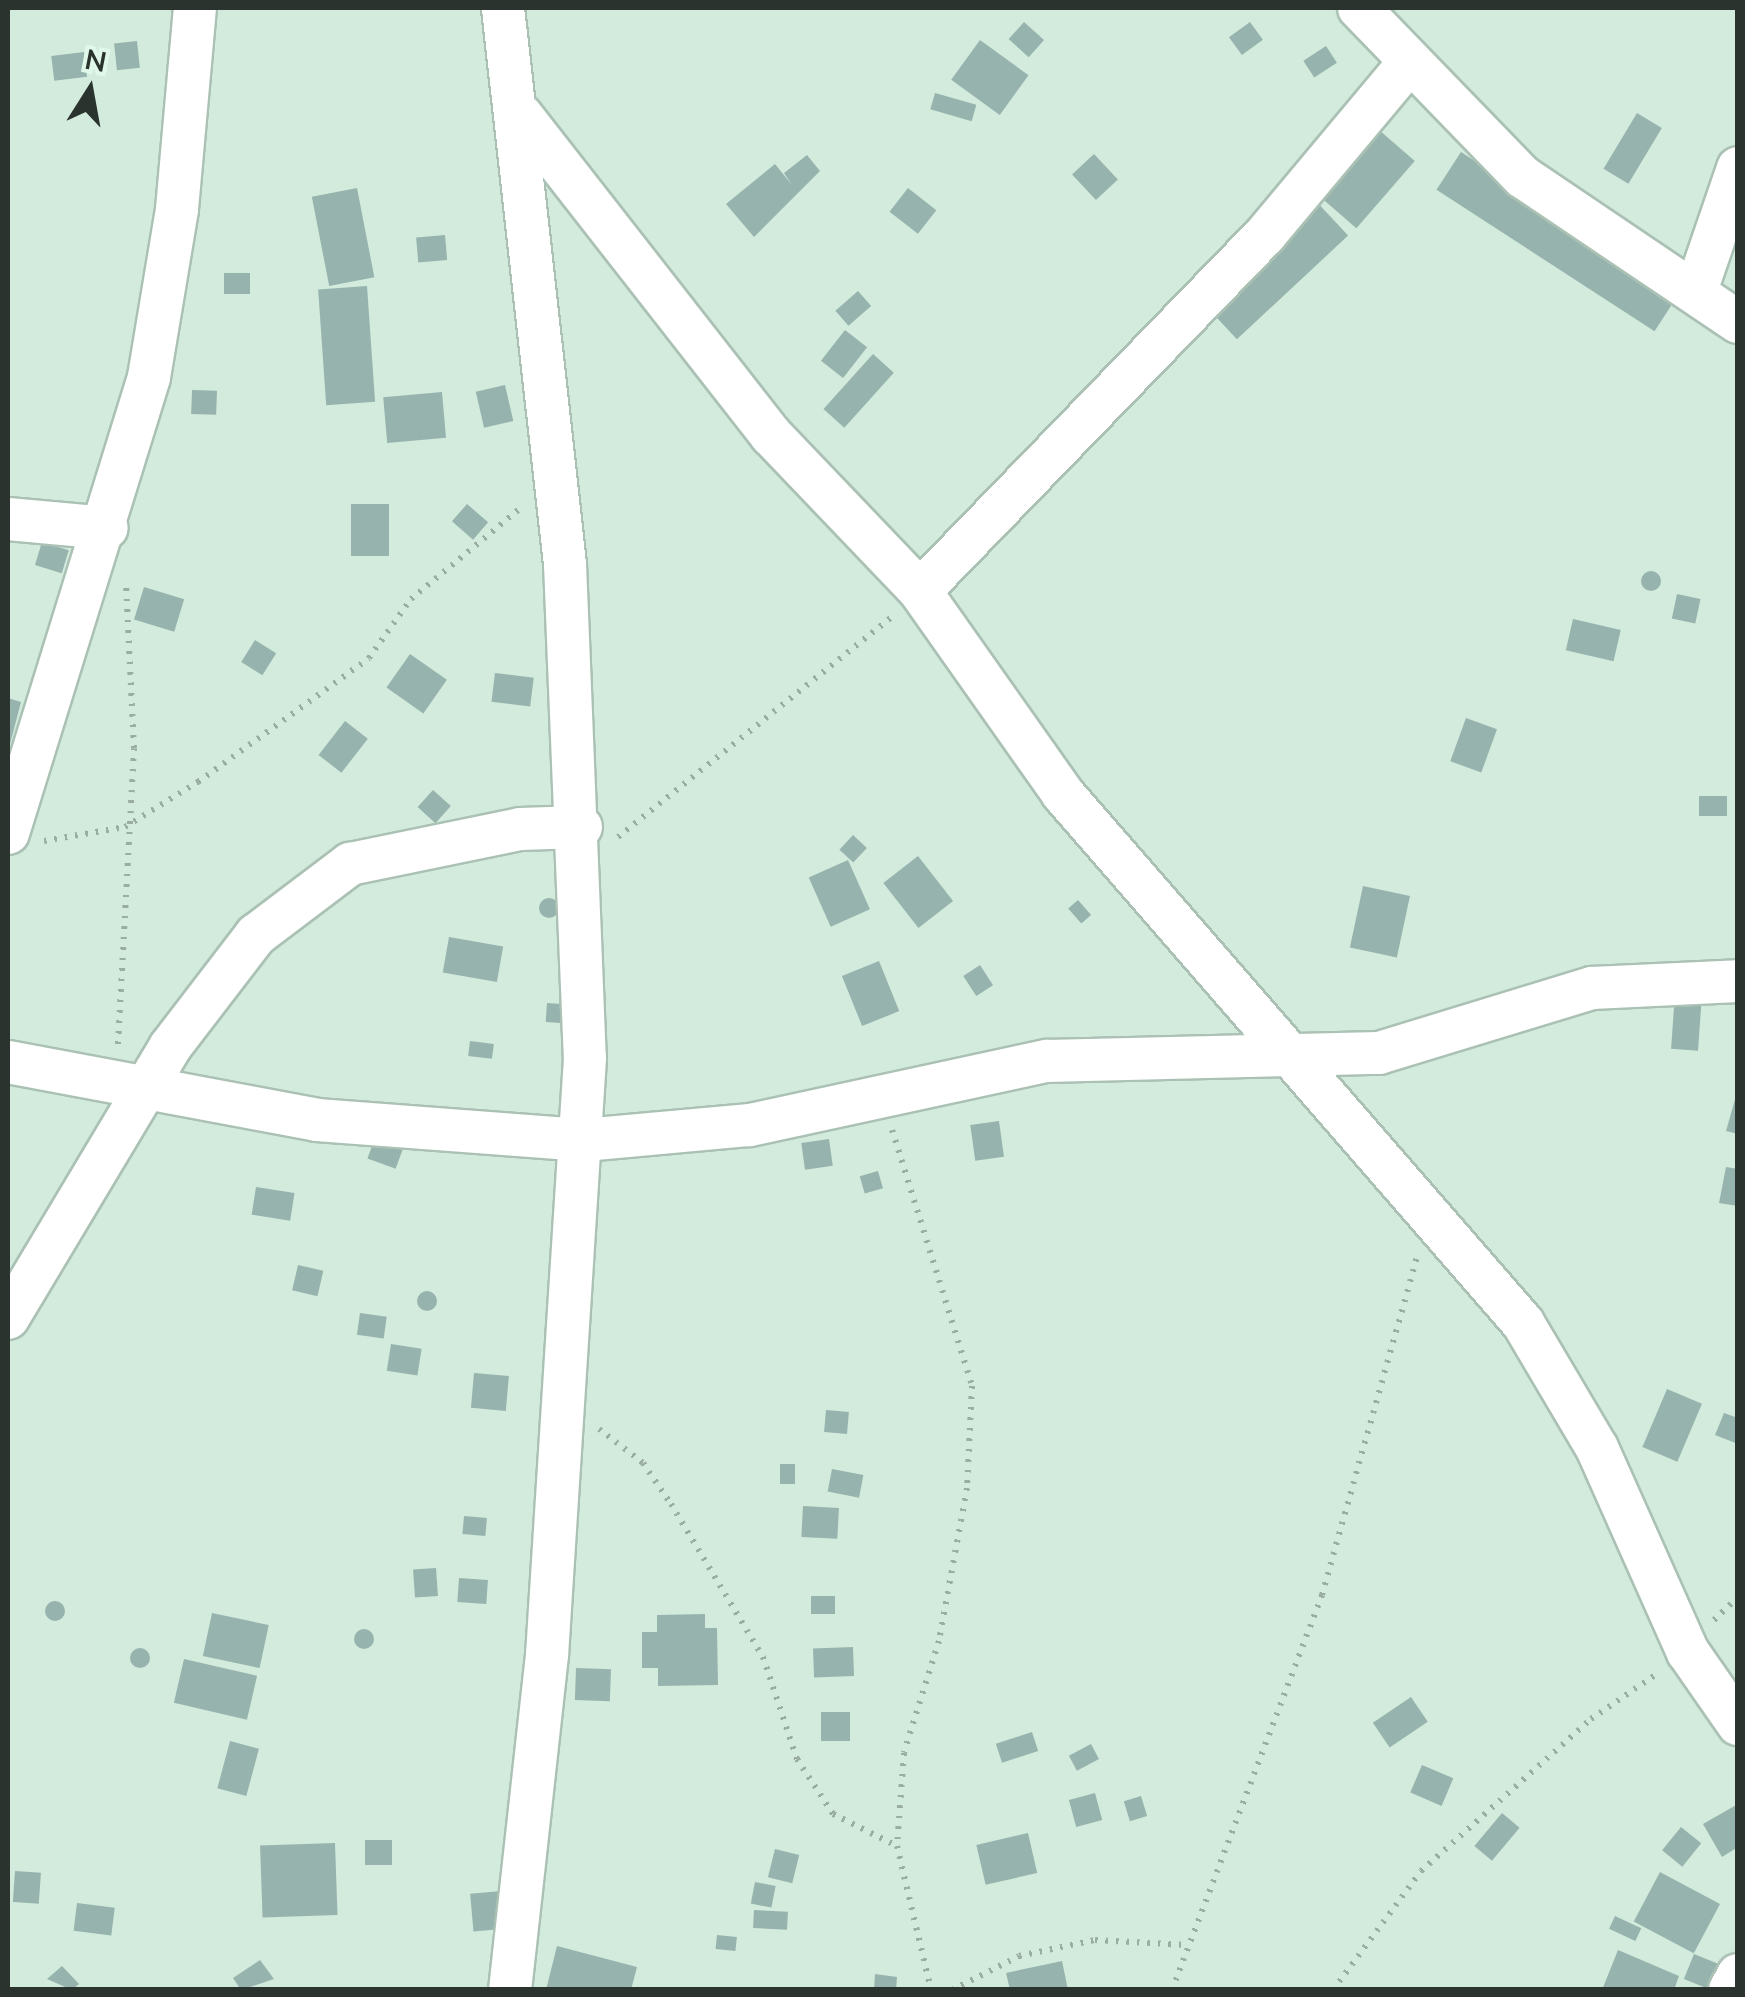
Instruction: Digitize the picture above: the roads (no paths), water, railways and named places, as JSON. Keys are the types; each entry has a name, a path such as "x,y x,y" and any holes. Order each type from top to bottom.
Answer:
{"street":[{"path":"15,838 107,528 155,340 195,8"},
{"path":"503,8 521,115 556,492 582,846 584,1140 510,1990"},
{"path":"1359,8 1523,177 1738,322"},
{"path":"920,591 1265,235 1409,63"},
{"path":"521,115 771,435 920,591 1064,794 1436,1215 1566,1390 1688,1652 1738,1724"},
{"path":"1696,291 1738,168"},
{"path":"8,519 107,528"},
{"path":"8,1318 127,1088 232,961 321,881 386,854 582,846"},
{"path":"8,1062 127,1088 402,1130 584,1140 750,1125 1047,1061 1302,1059 1379,1053 1592,988 1738,980"},
{"path":"1730,1990 1738,1975"}]}
